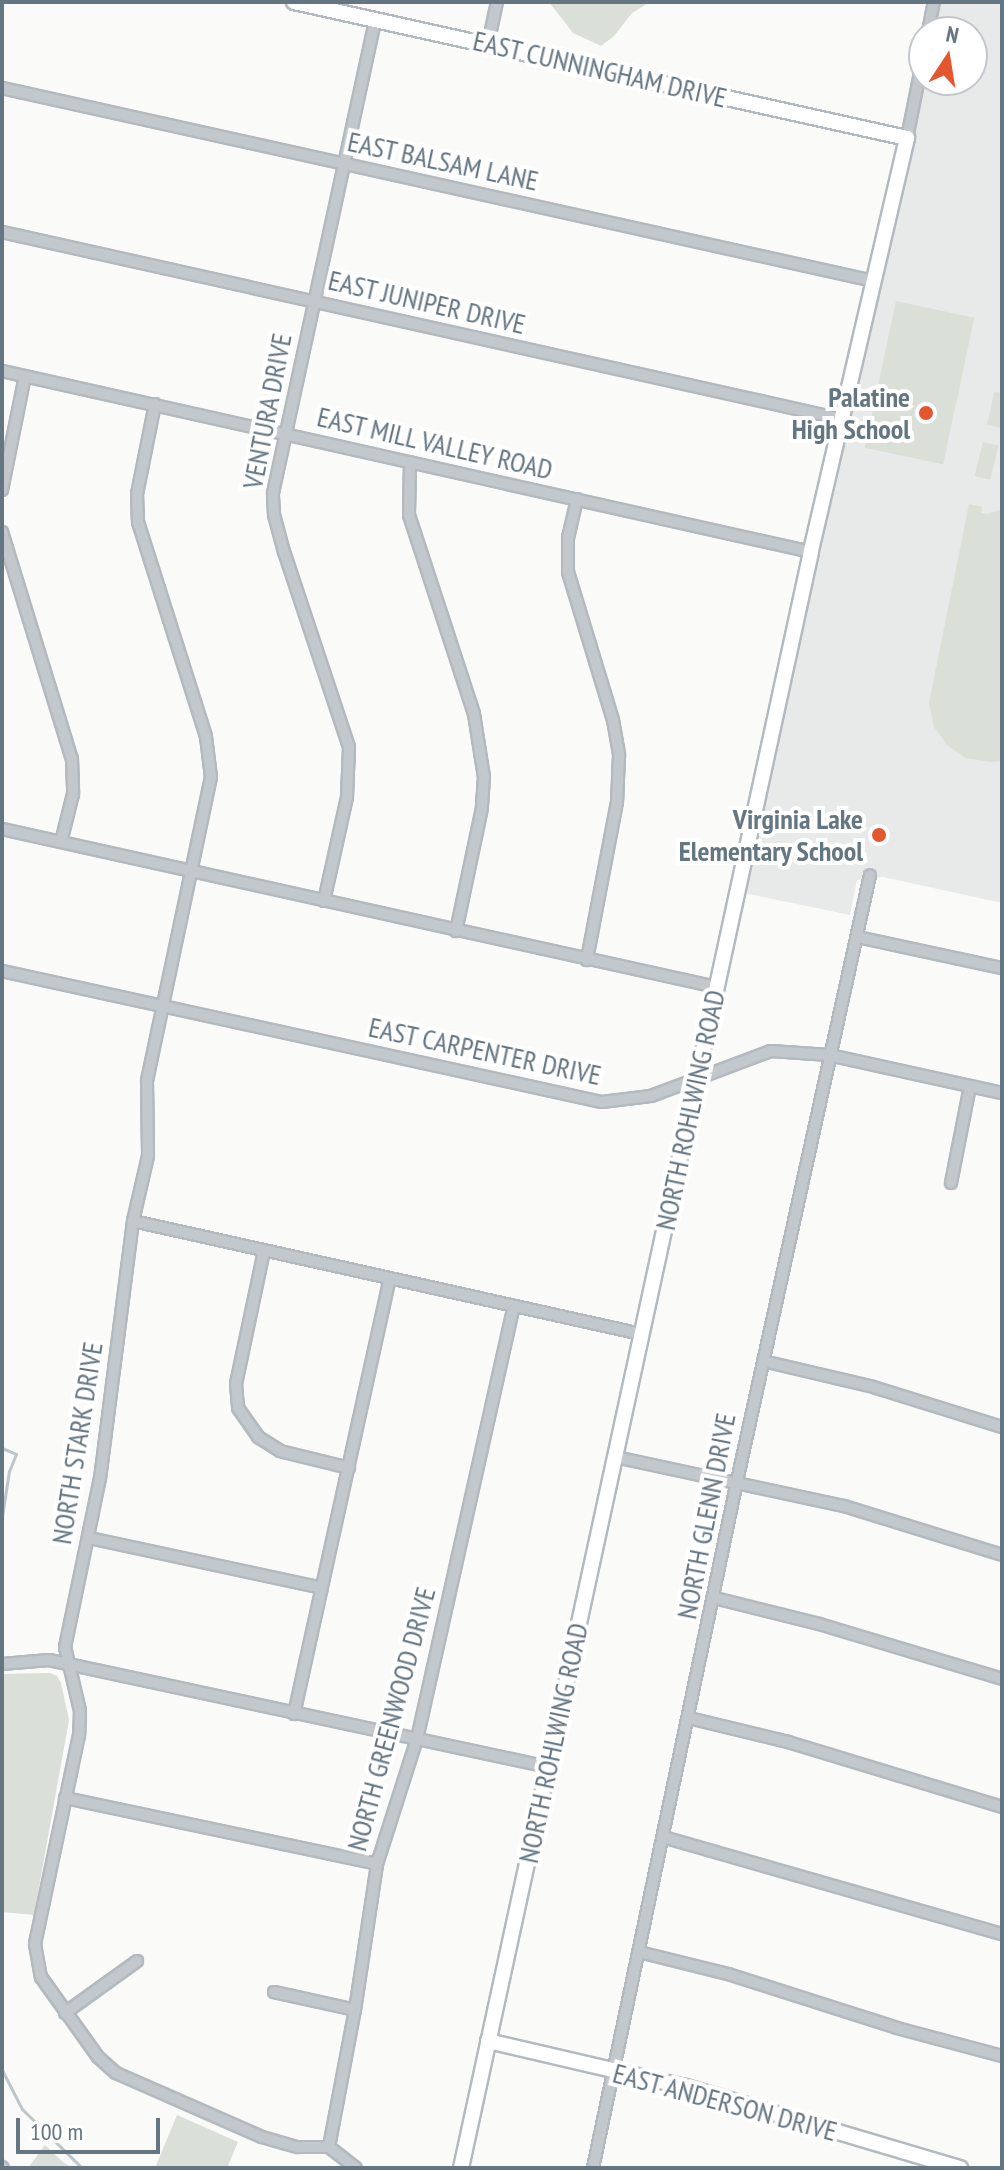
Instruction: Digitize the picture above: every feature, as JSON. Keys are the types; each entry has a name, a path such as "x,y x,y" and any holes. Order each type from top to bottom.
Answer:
{"street":[{"name":"EAST CUNNINGHAM DRIVE","path":"294,2 907,138"},
{"path":"488,44 497,2"},
{"name":"VENTURA DRIVE","path":"324,901 347,797 349,747 274,515 274,480 375,20"},
{"name":"EAST BALSAM LANE","path":"2,88 873,281"},
{"name":"NORTH ROHLWING ROAD","path":"461,2168 811,552 915,96"},
{"name":"EAST JUNIPER DRIVE","path":"2,232 841,419"},
{"name":"EAST MILL VALLEY ROAD","path":"2,371 811,552"},
{"path":"2,490 25,376"},
{"name":"NORTH STARK DRIVE","path":"155,404 136,503 138,522 210,760 209,793 146,1088 148,1156 133,1221 100,1478 65,1647 80,1711 79,1735 35,1944 41,1977 98,2057 116,2073 262,2137 298,2147 329,2147"},
{"path":"410,462 409,515 474,714 484,777 482,808 456,931"},
{"path":"577,499 568,537 568,572 613,720 620,774 587,960"},
{"path":"2,532 72,759 73,794 61,842"},
{"path":"2,829 716,987"},
{"name":"NORTH GLENN DRIVE","path":"592,2167 715,1598 737,1481 870,875"},
{"path":"857,937 1002,968"},
{"name":"EAST CARPENTER DRIVE","path":"2,971 602,1102 651,1096 771,1051 829,1055 1002,1093"},
{"path":"951,1183 970,1086"},
{"path":"133,1221 641,1334"},
{"path":"264,1251 236,1384 238,1408 258,1437 280,1451 349,1468"},
{"path":"294,1714 390,1279"},
{"name":"NORTH GREENWOOD DRIVE","path":"329,2147 355,2010 377,1864 417,1739 514,1306"},
{"path":"763,1361 870,1386 1002,1427"},
{"path":"615,1457 844,1506 1002,1555"},
{"path":"89,1538 322,1588"},
{"path":"715,1598 819,1624 1002,1679"},
{"path":"2,1664 36,1659 69,1664 548,1767"},
{"path":"689,1718 788,1742 1002,1807"},
{"path":"65,1798 377,1864"},
{"path":"663,1837 1002,1934"},
{"path":"639,1952 728,1974 897,2028 1002,2056"},
{"path":"65,2013 137,1961"},
{"path":"274,1992 355,2010"},
{"name":"EAST ANDERSON DRIVE","path":"488,2041 686,2087 938,2166 960,2168"},
{"path":"329,2147 356,2168"}],"shaded area":[{"path":"549,2 650,2 632,13 614,36 601,46 573,33"},
{"name":"Palatine High School","path":"941,2 1002,2 1002,903 883,877 857,880 850,915 744,893 920,96 988,96 988,16 938,16"},
{"path":"896,301 974,318 943,464 865,448"},
{"path":"994,392 1002,393 1002,428 987,425"},
{"path":"983,442 999,446 990,480 975,476"},
{"path":"969,504 982,507 981,513 987,514 1002,509 1002,761 966,758 948,746 934,727 929,703"},
{"path":"50,1673 57,1676 61,1683 69,1720 34,1915 2,1912 2,1674"},
{"path":"177,2115 238,2142 227,2168 155,2168"},
{"path":"45,2145 63,2162 72,2168 28,2168"}],"waterway":[{"path":"2,1448 16,1454 9,1471 2,1516"},
{"path":"2,2070 22,2109 82,2168"}],"place":[{"name":"Palatine High School","path":"926,413"},
{"name":"Virginia Lake Elementary School","path":"879,835"}]}
